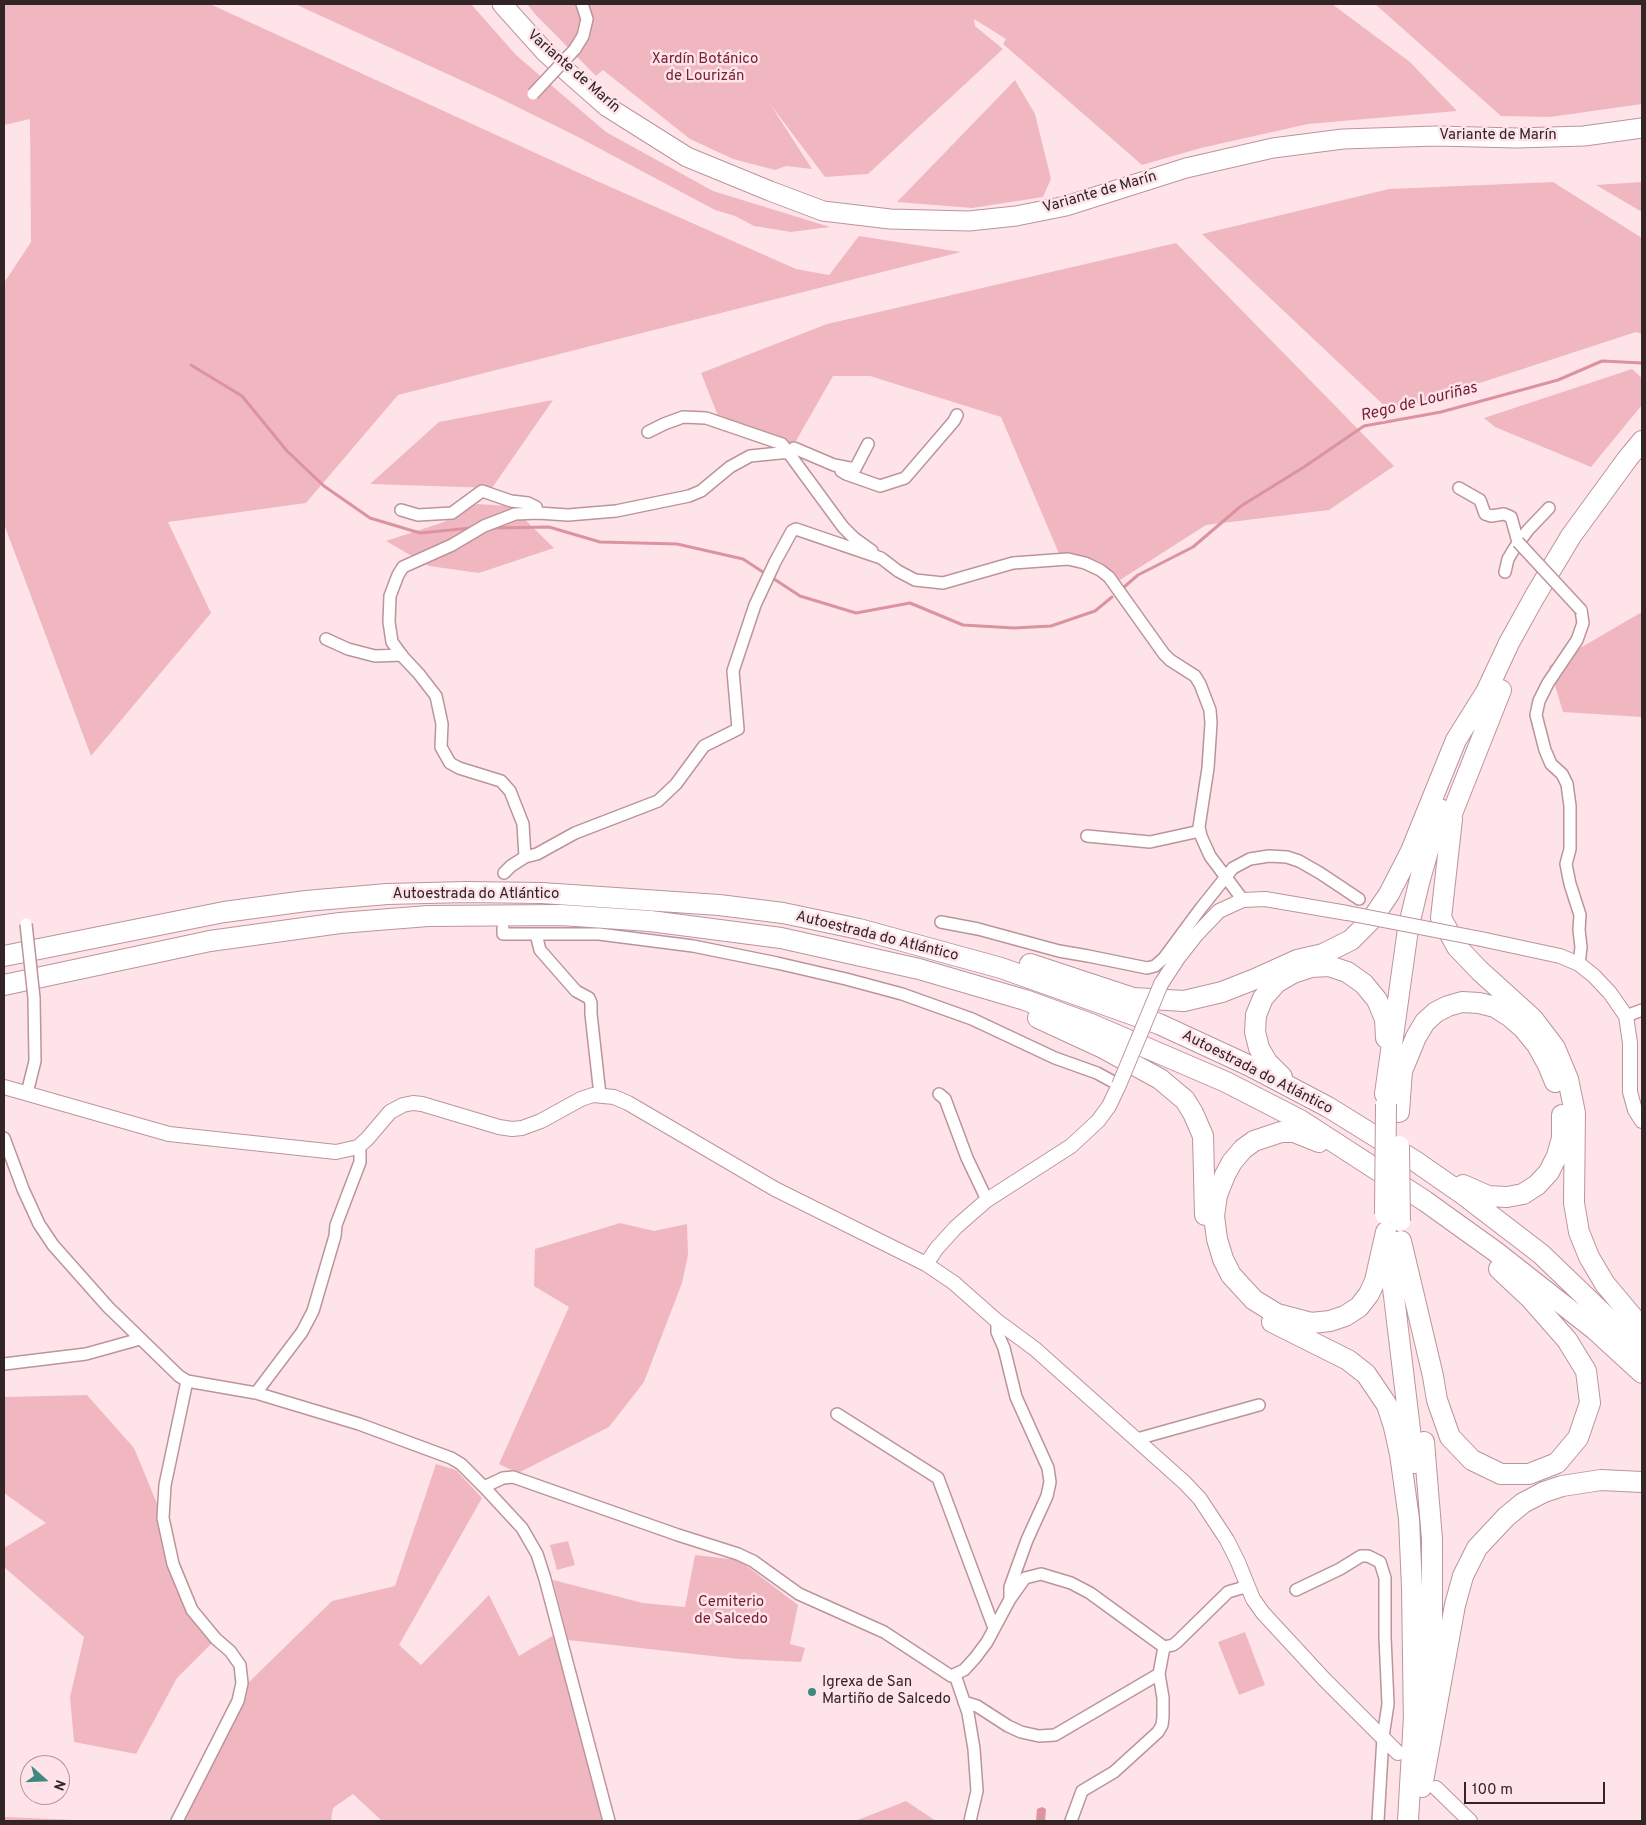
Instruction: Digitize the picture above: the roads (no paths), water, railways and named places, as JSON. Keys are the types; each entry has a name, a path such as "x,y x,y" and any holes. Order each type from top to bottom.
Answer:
{"highway":[{"name":"Variante de Marín","path":"502,4 546,53 606,106 688,156 823,211 890,219 969,221 1016,216 1066,206 1186,168 1273,148 1343,139 1436,136 1517,138 1574,136 1642,128"},
{"path":"1390,1103 1399,983 1408,929 1440,810 1461,749 1486,692 1535,596 1572,536 1642,441"},
{"path":"1401,1075 1412,980 1430,883 1453,811 1495,703 1536,618 1583,541 1642,461"},
{"path":"859,929 1030,964 1133,998 1184,1001 1222,992 1255,980 1297,960 1322,954 1351,940 1372,919 1389,894 1411,851 1456,740 1486,692"},
{"path":"1453,811 1440,918 1457,947 1480,971 1533,1018 1555,1048 1568,1079 1575,1114 1574,1203 1579,1232 1589,1257 1605,1284 1642,1328"},
{"name":"Autoestrada do Atlántico","path":"4,956 224,912 306,901 387,894 542,893 719,905 783,914 859,929 1001,968 1159,1024 1250,1066 1328,1107 1415,1161 1464,1195 1541,1254 1642,1351"},
{"name":"Autoestrada do Atlántico","path":"4,985 210,941 340,923 428,916 561,916 650,921 781,938 918,969 1025,1000 1091,1024 1226,1082 1300,1120 1425,1201 1496,1252 1594,1329 1642,1373"},
{"path":"1328,1107 1277,1074 1259,1048 1255,1032 1256,1015 1263,998 1276,983 1293,973 1311,967 1329,966 1347,972 1364,984 1376,1000 1385,1019 1390,1103 1393,1227 1420,1542 1420,1610 1408,1821"},
{"path":"918,969 1056,1026 1103,1048 1160,1079 1185,1100 1203,1136 1205,1231 1210,1254 1219,1276 1237,1299 1256,1314 1348,1360 1366,1374 1377,1388 1394,1427 1400,1454 1409,1520 1414,1728"},
{"path":"1390,1103 1416,1037 1425,1022 1436,1012 1462,1002 1479,1003 1495,1007 1523,1028 1548,1065 1558,1088 1562,1114 1562,1138 1557,1156 1548,1172 1537,1185 1523,1194 1506,1197 1488,1196 1471,1189 1440,1171 1415,1161"},
{"path":"1281,1132 1294,1132 1316,1140 1425,1201 1530,1298 1567,1340 1586,1371 1590,1404 1578,1438 1557,1463 1529,1474 1501,1474 1472,1460 1450,1437 1437,1400 1433,1376 1393,1227 1375,1281 1369,1294 1359,1307 1345,1316 1330,1321 1311,1323 1277,1314 1265,1308 1254,1300 1231,1275 1223,1259 1217,1239 1214,1216 1217,1195 1232,1162 1243,1149 1260,1138 1281,1132"},
{"path":"1393,1227 1426,1465 1432,1539 1429,1788"},
{"path":"1422,1821 1429,1788 1455,1604 1463,1576 1477,1548 1506,1517 1523,1503 1544,1492 1562,1486 1601,1480 1642,1482"}],"street":[{"path":"532,94 575,49 584,36 587,19 582,4"},
{"path":"834,465 846,474 880,486 904,478 954,421 957,415"},
{"path":"648,432 683,417 706,418 782,444 790,452 843,527 854,538 898,571 915,580 942,583 1012,564 1040,560 1068,560 1084,563 1100,570 1109,577 1164,654 1195,676 1200,684 1210,710 1211,723 1208,768 1200,831 1210,856 1243,900"},
{"path":"525,857 523,824 510,791 501,781 459,768 450,763 441,747 442,724 436,696 392,642 389,622 390,596 398,575 404,567 452,545 497,520 515,514 568,515 616,511 689,496 701,491 730,467 750,456 790,452 794,448 834,465 854,469 868,444"},
{"path":"1459,488 1480,500 1485,514 1491,516 1504,514 1511,517 1518,542 1581,610 1583,623 1577,640 1548,683 1539,700 1536,715 1545,750 1551,764 1562,774 1567,784 1570,806 1570,849 1566,864 1580,915 1581,947 1579,964"},
{"path":"401,510 418,515 452,513 482,491 511,501 528,503 536,507 538,513"},
{"path":"1505,572 1508,559 1518,542 1549,508"},
{"path":"504,873 525,857 537,854 576,833 658,800 676,784 704,746 738,729 733,671 755,604 792,531 796,529 881,558"},
{"path":"326,639 348,649 375,656 402,655"},
{"path":"1087,836 1150,842 1200,831"},
{"path":"941,922 1058,951 1147,968 1155,966 1164,958 1233,868 1250,859 1287,856 1320,873 1358,899"},
{"path":"926,1264 937,1248 956,1227 987,1200 1071,1146 1098,1121 1109,1106 1119,1085 1161,984 1178,958 1196,935 1219,911 1243,900 1265,899 1347,913 1542,951 1579,964 1610,993 1626,1016 1630,1043 1630,1092 1635,1110 1642,1122"},
{"path":"26,924 34,998 34,1061 27,1093"},
{"path":"503,928 503,934 599,934 693,946 777,963 902,994 972,1019 1055,1058 1097,1073 1119,1085"},
{"path":"536,934 540,950 562,977 576,991 588,998 591,1003 600,1095"},
{"path":"1626,1016 1642,1010"},
{"path":"4,1087 169,1134 336,1152 358,1147 367,1140 390,1112 403,1105 422,1104 499,1127 512,1129 522,1128 541,1121 581,1099 600,1095 614,1097 628,1103 775,1189 926,1264 954,1283 996,1321 1035,1349 1167,1465 1200,1499 1227,1540 1253,1599 1324,1679 1398,1753"},
{"path":"939,1094 945,1099 967,1158 987,1200"},
{"path":"4,1138 23,1189 39,1224 53,1245 108,1307 179,1376 187,1381 256,1393 359,1424 451,1458 461,1464 522,1528 537,1554 545,1579 609,1821"},
{"path":"256,1393 302,1332 313,1311 335,1236 336,1225 360,1162 358,1147"},
{"path":"996,1321 997,1332 1004,1348 1016,1397 1048,1468 1050,1482 1047,1496 1027,1540 1010,1586 1010,1599"},
{"path":"4,1364 86,1354 140,1339"},
{"path":"177,1821 238,1701 242,1683 240,1665 230,1651 216,1639 192,1610 173,1564 164,1518 165,1485 187,1381"},
{"path":"1137,1439 1259,1405"},
{"path":"837,1414 938,1478 994,1628"},
{"path":"484,1487 502,1478 513,1477 738,1554 753,1562 799,1594 884,1632 947,1674 955,1675 964,1670 975,1658 987,1642 1010,1599 1025,1578 1041,1574 1050,1575 1071,1583 1090,1593 1164,1647 1177,1642 1228,1592 1248,1586"},
{"path":"1296,1590 1340,1569 1361,1556 1368,1556 1380,1562 1384,1578 1388,1704 1383,1737 1378,1821"},
{"path":"1071,1821 1082,1791 1114,1772 1158,1732 1162,1725 1164,1698 1159,1674 1164,1647"},
{"path":"964,1702 977,1706 1021,1732 1039,1736 1055,1735 1159,1674"},
{"path":"955,1675 968,1713 976,1774 977,1791 970,1821"},
{"path":"1429,1788 1470,1821"}],"waterway":[{"name":"Rego de Louriñas","path":"1124,587 1138,575 1193,547 1241,506 1304,467 1364,426 1441,412 1558,380 1602,361 1642,363"},
{"name":"Rego de Louriñas","path":"191,365 242,396 287,451 324,486 370,518 420,533 471,528"},
{"name":"Rego de Louriñas","path":"494,528 549,527 600,542 677,544 743,559 766,574"},
{"name":"Rego de Louriñas","path":"771,577 800,596 856,613 910,603 963,625 1014,628 1051,626 1095,611 1112,597"}],"place":[{"name":"Igrexa de San Martiño de Salcedo","path":"812,1692"}],"park label":[{"name":"Xardín Botánico de Lourizán","path":"705,68"},
{"name":"Cemiterio de Salcedo","path":"731,1612"}]}
